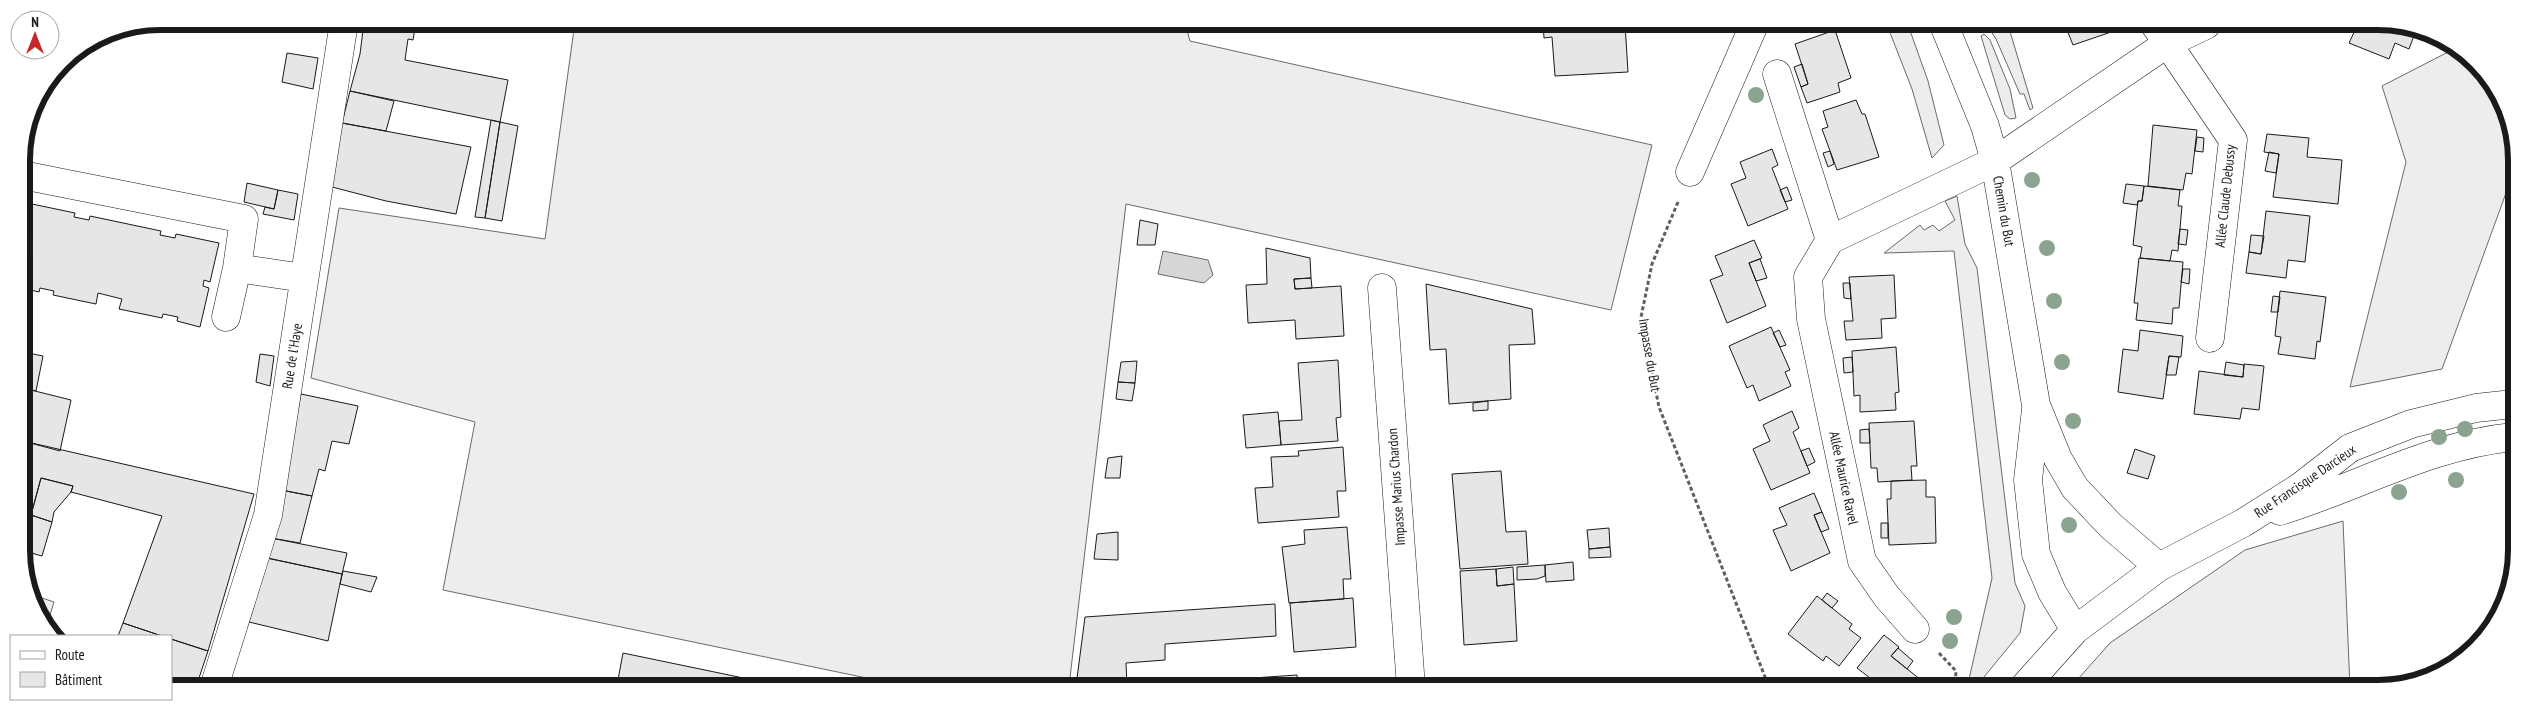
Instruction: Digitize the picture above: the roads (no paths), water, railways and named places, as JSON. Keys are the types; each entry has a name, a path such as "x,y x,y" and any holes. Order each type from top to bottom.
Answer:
{"street":[{"name":"Rue de l'Haye","path":"216,680 268,515 343,30"},
{"path":"1690,172 1751,30"},
{"name":"Chemin du But","path":"1946,30 1985,126 1995,161 2036,405 2058,459 2075,488 2111,526 2159,568"},
{"path":"1777,74 1830,240 1995,161 2161,34 2184,30"},
{"name":"Allée Claude Debussy","path":"2161,34 2233,140 2210,338"},
{"path":"30,177 244,219 237,268 226,318"},
{"name":"Allée Maurice Ravel","path":"1830,240 1808,276 1811,319 1862,561 1887,597 1915,629"},
{"path":"237,268 304,278"},
{"name":"Impasse Marius Chardon","path":"1382,288 1410,680"},
{"name":"Chemin du But","path":"2036,405 2028,480 2036,554 2052,592 2075,630"},
{"name":"Rue Francisque Darcieux","path":"2031,680 2075,630 2159,568 2243,523 2300,487 2350,448 2412,424 2476,408 2508,405"},
{"name":"Rue Francisque Darcieux","path":"2243,523 2309,502 2424,456 2482,440 2508,437"}]}
